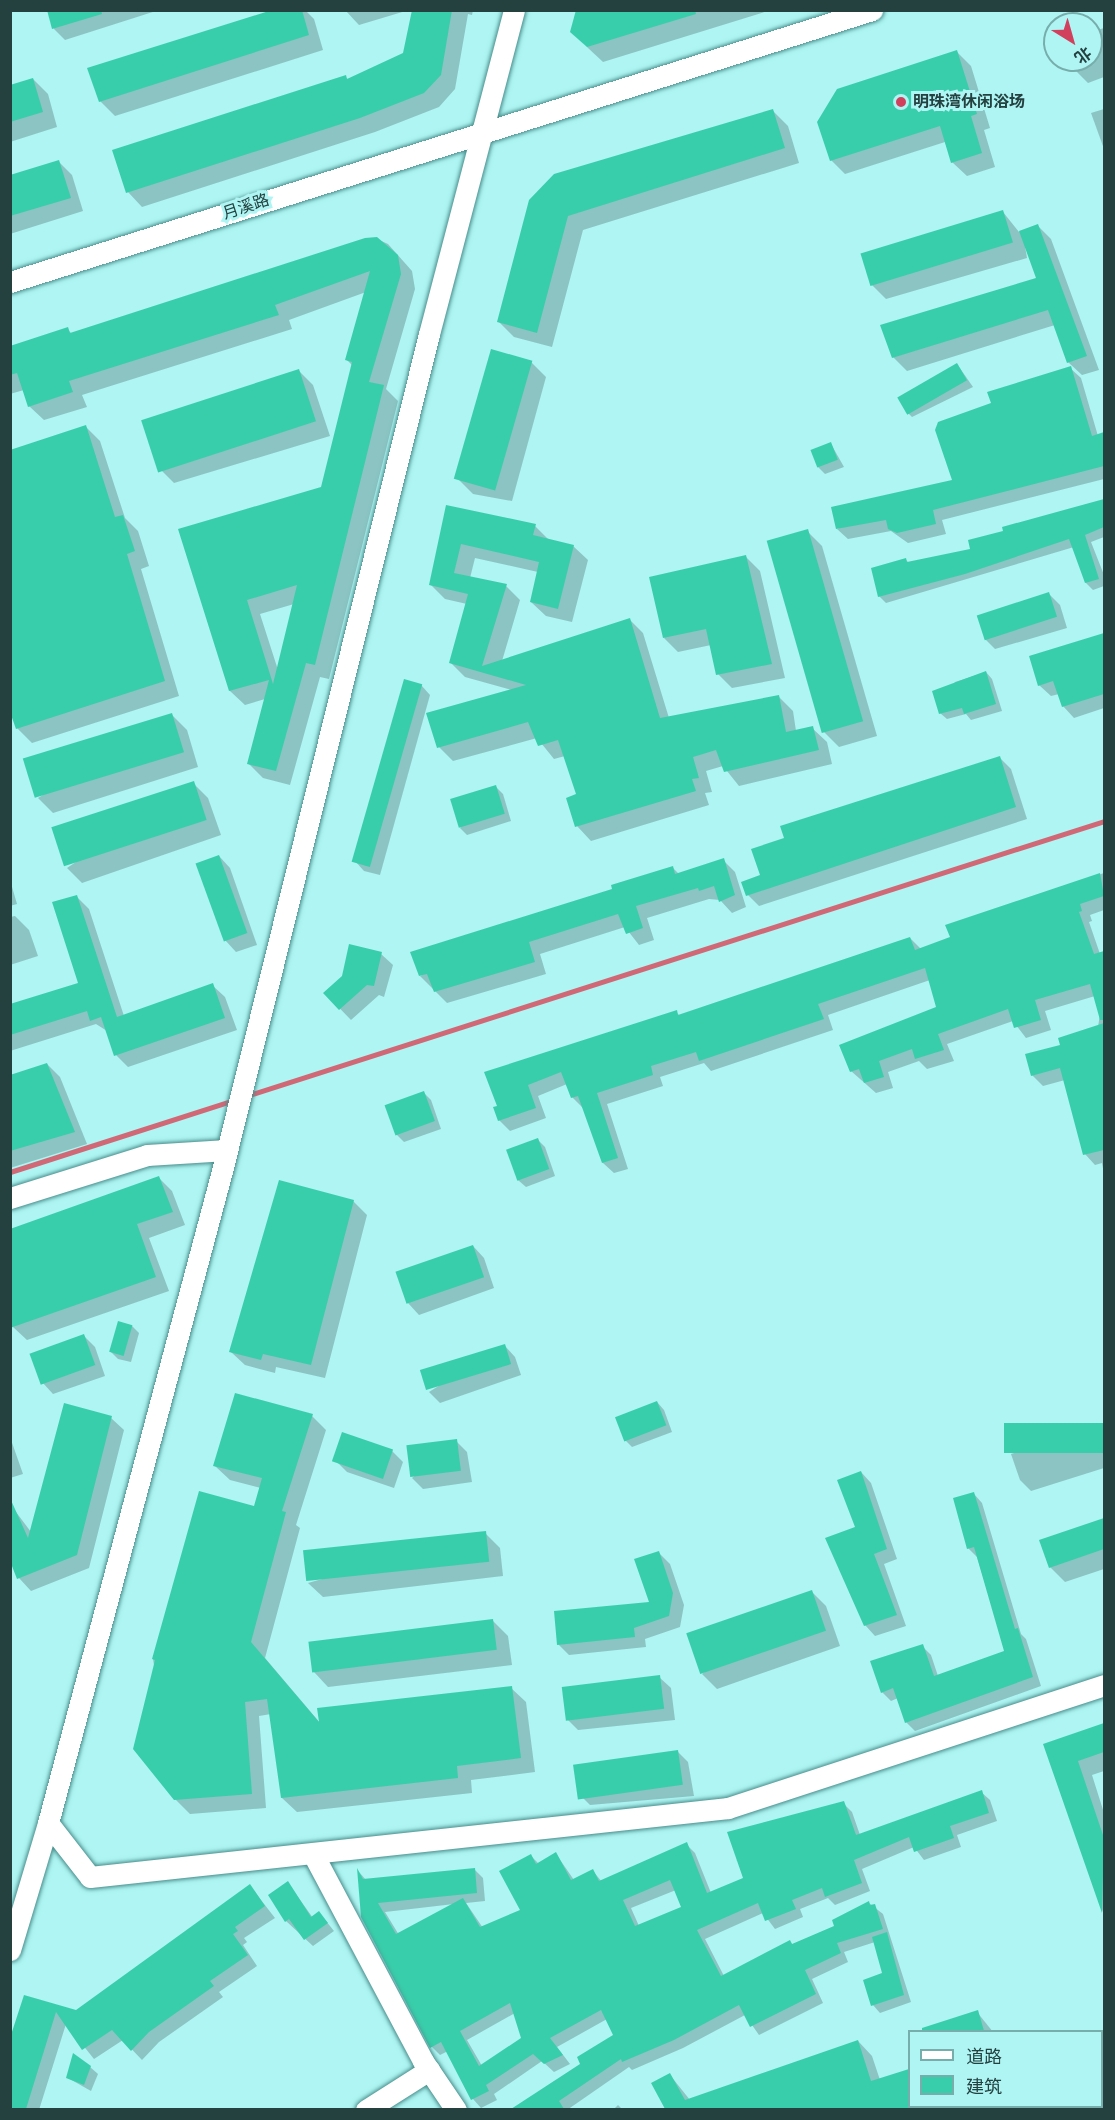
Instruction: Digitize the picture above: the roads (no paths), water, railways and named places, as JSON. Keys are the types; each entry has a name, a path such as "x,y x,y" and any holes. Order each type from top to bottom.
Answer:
{"street":[{"path":"10,1950 48,1824 237,1112 514,10"},
{"name":"月溪路","path":"10,282 872,10"},
{"path":"10,1198 147,1155 227,1150"},
{"path":"48,1824 90,1877 728,1808 1104,1685"},
{"path":"314,1854 429,2070 456,2109"},
{"path":"366,2109 429,2070"}],"waterway":[{"path":"246,1096 1104,821"},
{"path":"10,1172 234,1100"}],"place":[{"name":"明珠湾休闲浴场","path":"901,102"}]}
